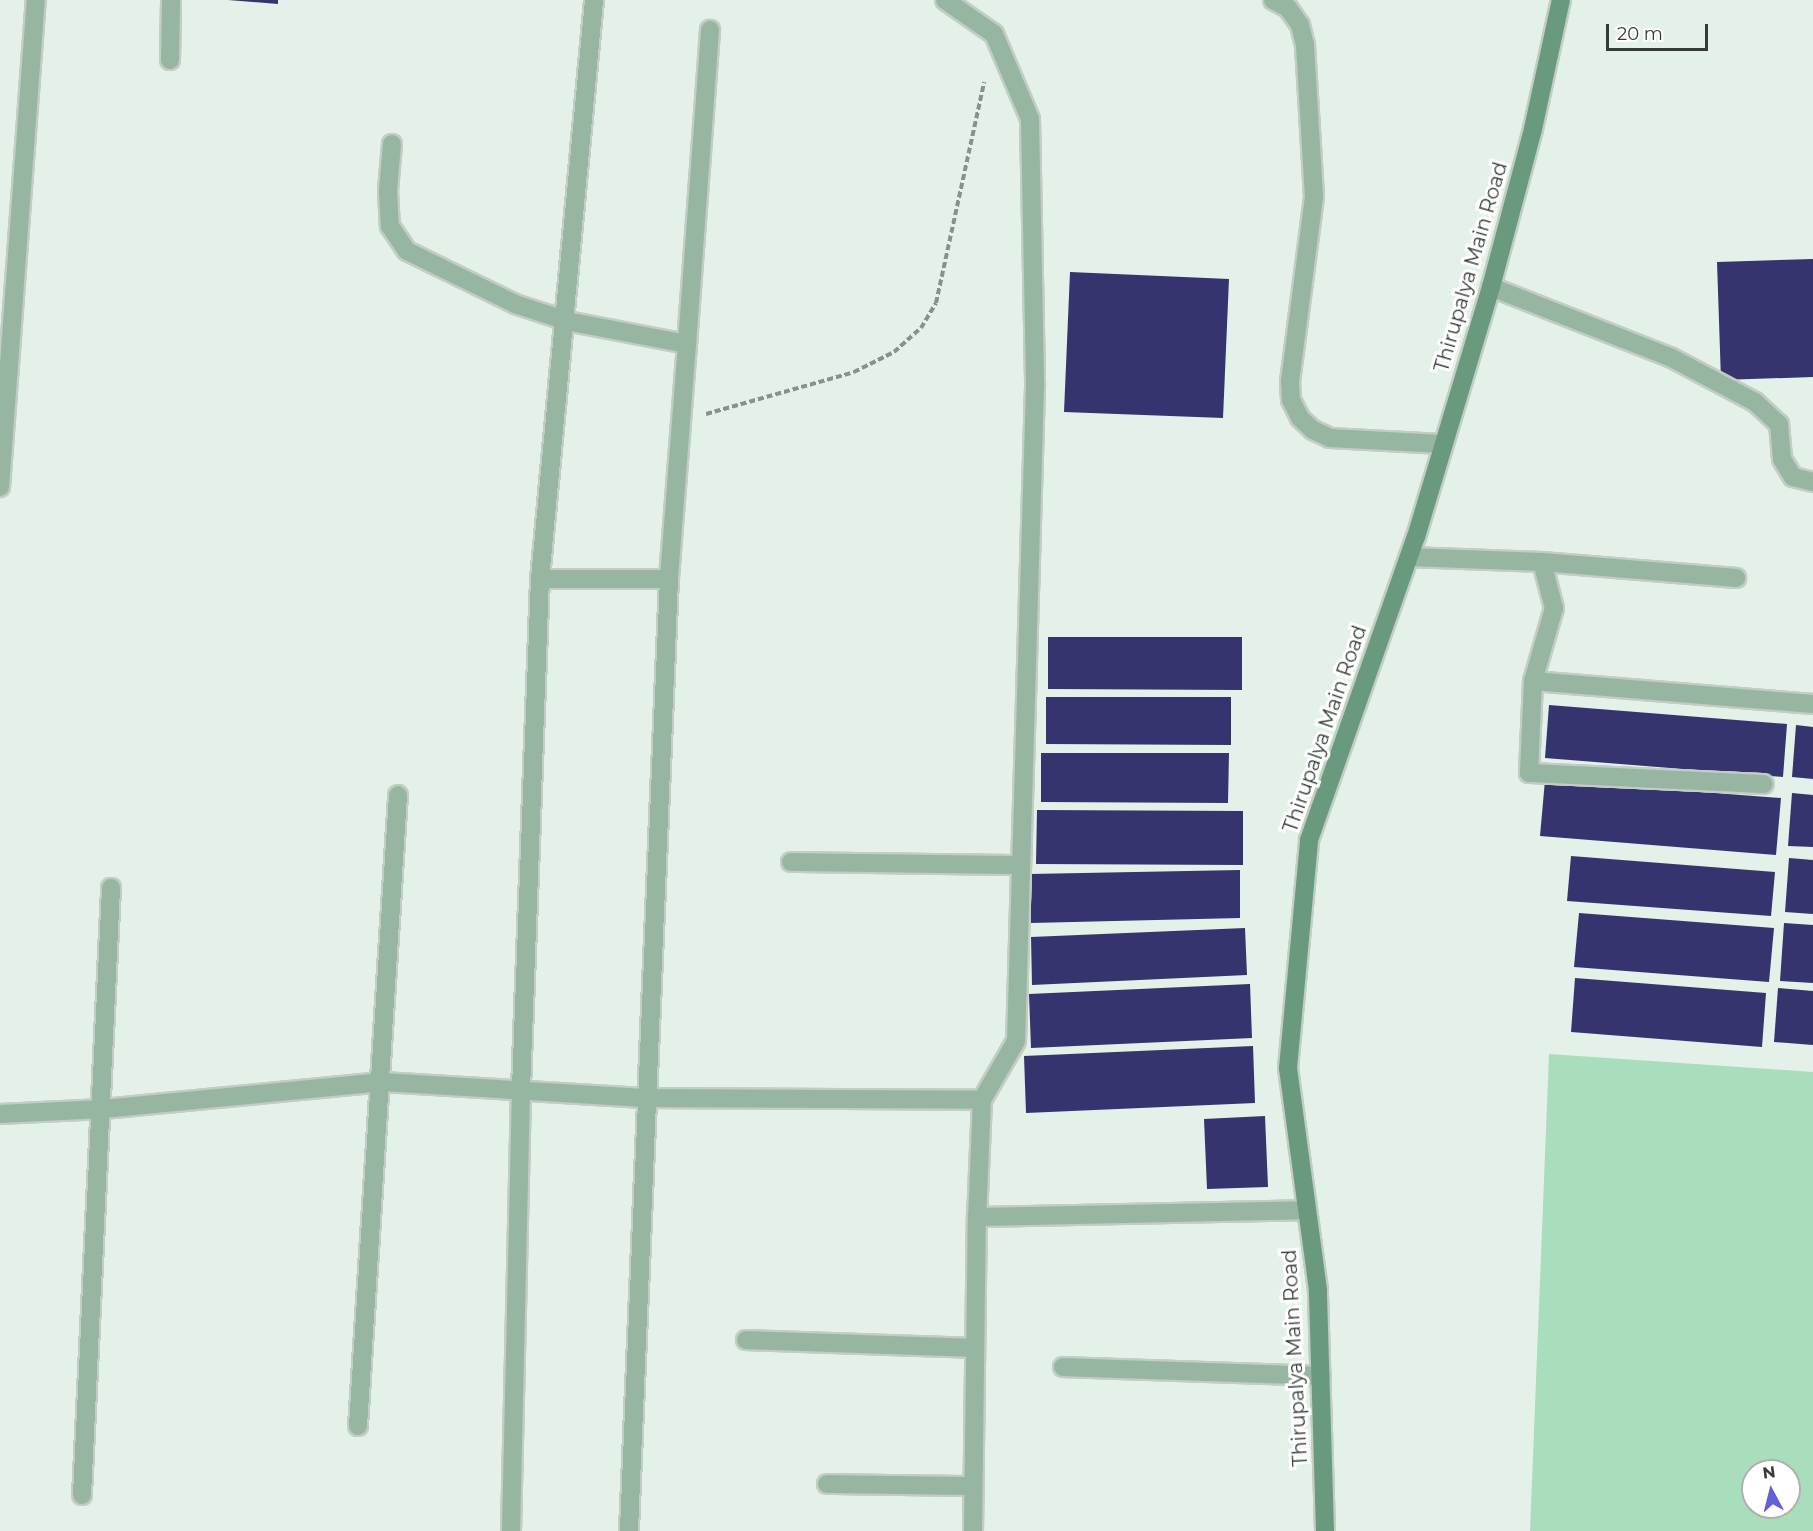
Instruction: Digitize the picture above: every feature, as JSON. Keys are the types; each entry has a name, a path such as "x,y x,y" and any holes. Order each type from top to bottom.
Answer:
{"street":[{"path":"0,487 36,0"},
{"path":"170,60 171,0"},
{"path":"945,0 994,34 1030,118 1035,387 1016,1041 982,1100 977,1217 973,1531"},
{"path":"1273,0 1294,16 1305,45 1314,197 1290,381 1291,400 1300,418 1313,430 1330,438 1442,444"},
{"name":"Thirupalya Main Road","path":"1325,1531 1318,1290 1288,1068 1309,840 1409,557 1491,287 1533,129 1561,0"},
{"path":"511,1531 521,1089 540,579 567,321 588,4"},
{"path":"629,1531 669,579 710,30"},
{"path":"392,144 390,226 407,251 515,304 567,321 687,344"},
{"path":"1491,287 1670,357 1755,402 1779,424 1782,459 1793,477 1813,482"},
{"path":"1409,557 1542,562 1736,578"},
{"path":"1542,562 1554,608 1533,681 1529,773 1764,784"},
{"path":"540,579 669,579"},
{"path":"1533,681 1813,704"},
{"path":"358,1426 383,1082 398,795"},
{"path":"791,862 1020,865"},
{"path":"82,1495 103,1109 111,888"},
{"path":"0,1114 103,1109 383,1082 648,1098 982,1100"},
{"path":"977,1217 1307,1210"},
{"path":"746,1340 975,1348"},
{"path":"1063,1367 1321,1376"},
{"path":"827,1484 973,1486"}],"path":[{"path":"680,421 854,372 894,352 921,328 936,303 984,80"}],"green space":[{"path":"1549,1054 1813,1072 1813,1531 1530,1531"}],"building":[{"path":"228,0 278,0 278,4"},
{"path":"1813,259 1813,377 1721,380 1717,262"},
{"path":"1070,272 1229,279 1223,418 1064,412"},
{"path":"1048,637 1242,637 1242,690 1048,689"},
{"path":"1046,697 1231,697 1231,745 1046,744"},
{"path":"1549,705 1787,724 1783,777 1545,758"},
{"path":"1796,725 1813,727 1813,779 1792,777"},
{"path":"1041,753 1229,753 1228,803 1041,802"},
{"path":"1545,780 1781,798 1776,855 1540,836"},
{"path":"1792,793 1813,795 1813,847 1788,846"},
{"path":"1037,810 1243,811 1243,865 1036,864"},
{"path":"1571,856 1775,872 1771,916 1567,901"},
{"path":"1789,858 1813,860 1813,914 1785,912"},
{"path":"1240,870 1240,918 1031,923 1030,874"},
{"path":"1579,913 1774,928 1769,982 1574,967"},
{"path":"1784,923 1813,925 1813,983 1780,981"},
{"path":"1245,928 1247,975 1032,985 1031,937"},
{"path":"1575,978 1766,993 1762,1047 1571,1032"},
{"path":"1250,984 1252,1038 1031,1048 1029,994"},
{"path":"1778,988 1813,991 1813,1045 1774,1042"},
{"path":"1253,1046 1255,1103 1026,1113 1024,1056"},
{"path":"1265,1116 1268,1187 1207,1189 1204,1119"}]}
